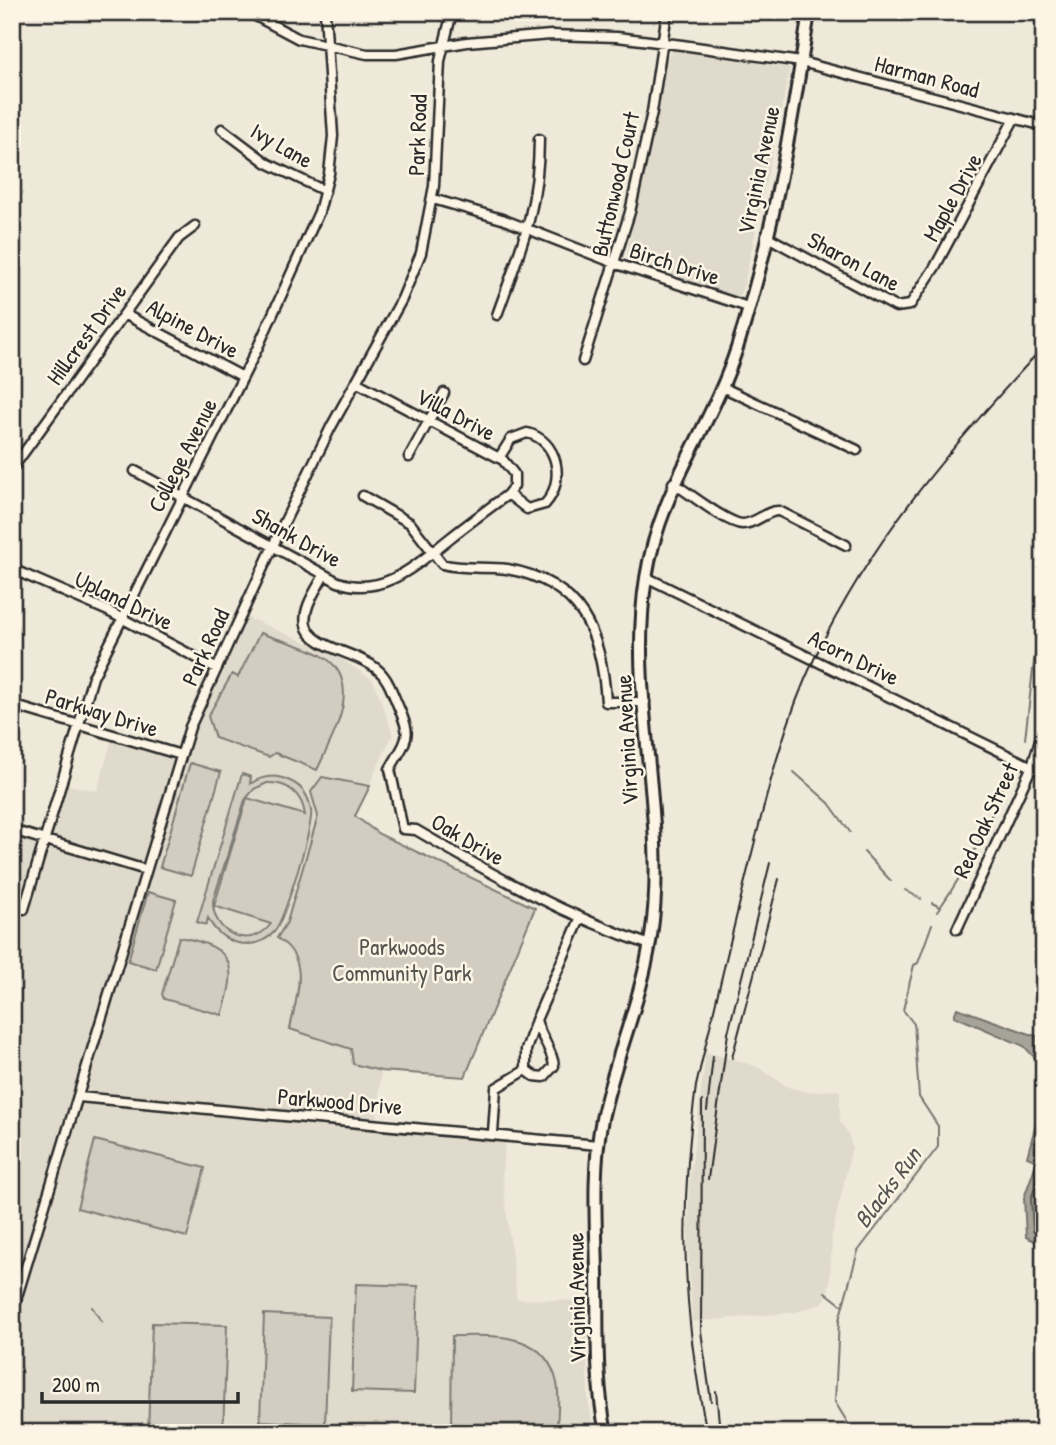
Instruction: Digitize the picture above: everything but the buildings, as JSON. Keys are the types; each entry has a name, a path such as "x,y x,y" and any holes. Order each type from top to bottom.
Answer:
{"main road":[{"name":"Virginia Avenue","path":"606,1433 598,1368 598,1144 609,1092 637,1001 650,945 655,878 642,625 646,577 656,532 673,483 722,387 748,307 787,143 809,12"}],"street":[{"name":"Harman Road","path":"248,12 299,39 326,46 383,54 507,38 551,36 617,37 663,42 801,62 1044,126"},
{"name":"College Avenue","path":"24,909 93,677 243,377 308,240 325,191 333,123 325,12"},
{"name":"Park Road","path":"12,1313 181,755 216,668 421,253 433,199 439,74 452,12"},
{"name":"Buttonwood Court","path":"583,361 616,264 646,141 667,12"},
{"name":"Maple Drive","path":"920,293 1014,119"},
{"name":"Ivy Lane","path":"222,129 267,163 325,191"},
{"path":"497,315 528,229 538,183 539,139"},
{"name":"Birch Drive","path":"433,199 528,229 616,264 748,307"},
{"name":"Hillcrest Drive","path":"12,469 179,238 195,226"},
{"name":"Sharon Lane","path":"766,236 896,307 910,305 920,293"},
{"name":"Alpine Drive","path":"124,314 243,377"},
{"name":"Villa Drive","path":"356,382 499,458 514,474 514,486 508,494"},
{"path":"722,387 857,450"},
{"path":"409,457 444,393"},
{"path":"499,458 509,442 522,433 545,441 555,458 553,491 545,504 527,509 508,494"},
{"name":"Shank Drive","path":"135,471 324,575 352,586 375,585 397,578 508,494"},
{"path":"673,483 738,523 756,522 773,511 779,512 846,545"},
{"path":"363,496 410,523 444,565 509,570 543,580 561,591 579,608 593,631 606,702 645,702"},
{"name":"Upland Drive","path":"12,569 121,618 216,668"},
{"name":"Oak Drive","path":"324,575 306,613 308,632 316,641 358,656 379,671 389,684 408,730 408,738 390,769 403,829 416,830 503,881 580,919 650,945"},
{"name":"Acorn Drive","path":"646,577 1044,773"},
{"name":"Parkway Drive","path":"12,705 181,755"},
{"name":"Red Oak Street","path":"957,929 1032,766 1044,727"},
{"path":"12,830 146,870"},
{"path":"526,1070 526,1050 536,1020 580,919"},
{"path":"526,1070 534,1076 544,1077 554,1066 536,1020"},
{"path":"493,1133 495,1088 526,1070"},
{"name":"Parkwood Drive","path":"79,1097 598,1144"},
{"path":"12,1429 22,1433"}],"shaded area":[{"path":"673,50 790,68 744,285 738,297 630,264 627,254 664,63"},
{"path":"246,617 332,653 373,680 393,734 355,816 379,834 535,908 465,1077 381,1071 377,1119 249,1108 248,1117 506,1138 502,1172 517,1299 585,1301 588,1399 594,1433 48,1433 12,1422 12,835 46,845 64,784 97,791 112,739 184,760 194,727"},
{"path":"706,1052 756,1066 788,1087 808,1092 840,1090 840,1122 848,1133 852,1147 832,1235 830,1281 826,1299 819,1305 796,1312 692,1322 688,1245 689,1185"}],"green space":[{"path":"260,633 321,655 335,666 342,679 342,710 317,770 275,753 269,757 215,738 208,716 232,674 238,677"},
{"path":"190,763 221,772 191,876 160,867"},
{"path":"242,774 251,777 250,784 259,779 274,777 294,783 309,801 311,819 291,892 274,932 257,943 238,943 221,934 208,918 206,925 197,922","holes":["267,783 287,787 297,795 305,815 247,798 214,906 271,924 253,936 234,935 225,930 219,922 214,913 213,901 245,800 254,789"]},
{"name":"Parkwoods Community Park","path":"322,777 370,786 355,816 379,834 535,908 465,1077 381,1071 353,1064 351,1049 290,1029 298,992 298,968 288,947 277,938 287,922 318,816 311,792"},
{"path":"148,892 176,900 156,969 128,961"},
{"path":"179,937 212,946 228,961 230,983 222,1015 164,999 162,994"},
{"path":"95,1140 205,1168 187,1237 77,1208"},
{"path":"356,1284 418,1286 414,1393 352,1391"},
{"path":"264,1314 329,1317 325,1424 260,1421"},
{"path":"152,1323 227,1325 223,1433 148,1433"},
{"path":"452,1336 500,1337 529,1345 541,1353 551,1366 557,1383 557,1433 456,1433 451,1428"}],"water":[{"path":"957,1008 1044,1039 1044,1068 1024,1046 954,1016"},
{"path":"1044,1094 1044,1245 1026,1237 1024,1198 1037,1161 1027,1157"}],"waterway":[{"name":"Blacks Run","path":"1025,739 1034,661 1044,619"},
{"name":"Blacks Run","path":"937,912 978,844 995,807 1007,770"},
{"path":"794,772 829,803 850,832"},
{"path":"864,852 891,881"},
{"path":"905,890 921,899"},
{"path":"932,903 940,907"},
{"name":"Blacks Run","path":"854,1433 835,1402 839,1320 858,1251 938,1147 938,1126 919,1097 914,1024 903,1010 914,965 918,963 932,924"},
{"path":"825,1292 843,1306"},
{"path":"92,1307 102,1322"}],"railway":[{"path":"707,1433 692,1345 688,1302 685,1218 691,1131 696,1086 715,1005 784,735 815,657 863,570 947,456 1044,346"},
{"path":"708,1179 728,1033 770,863"},
{"path":"732,1058 779,879"},
{"path":"707,1111 713,1056"},
{"path":"702,1101 701,1331 711,1401"},
{"path":"716,1391 720,1433"}]}
